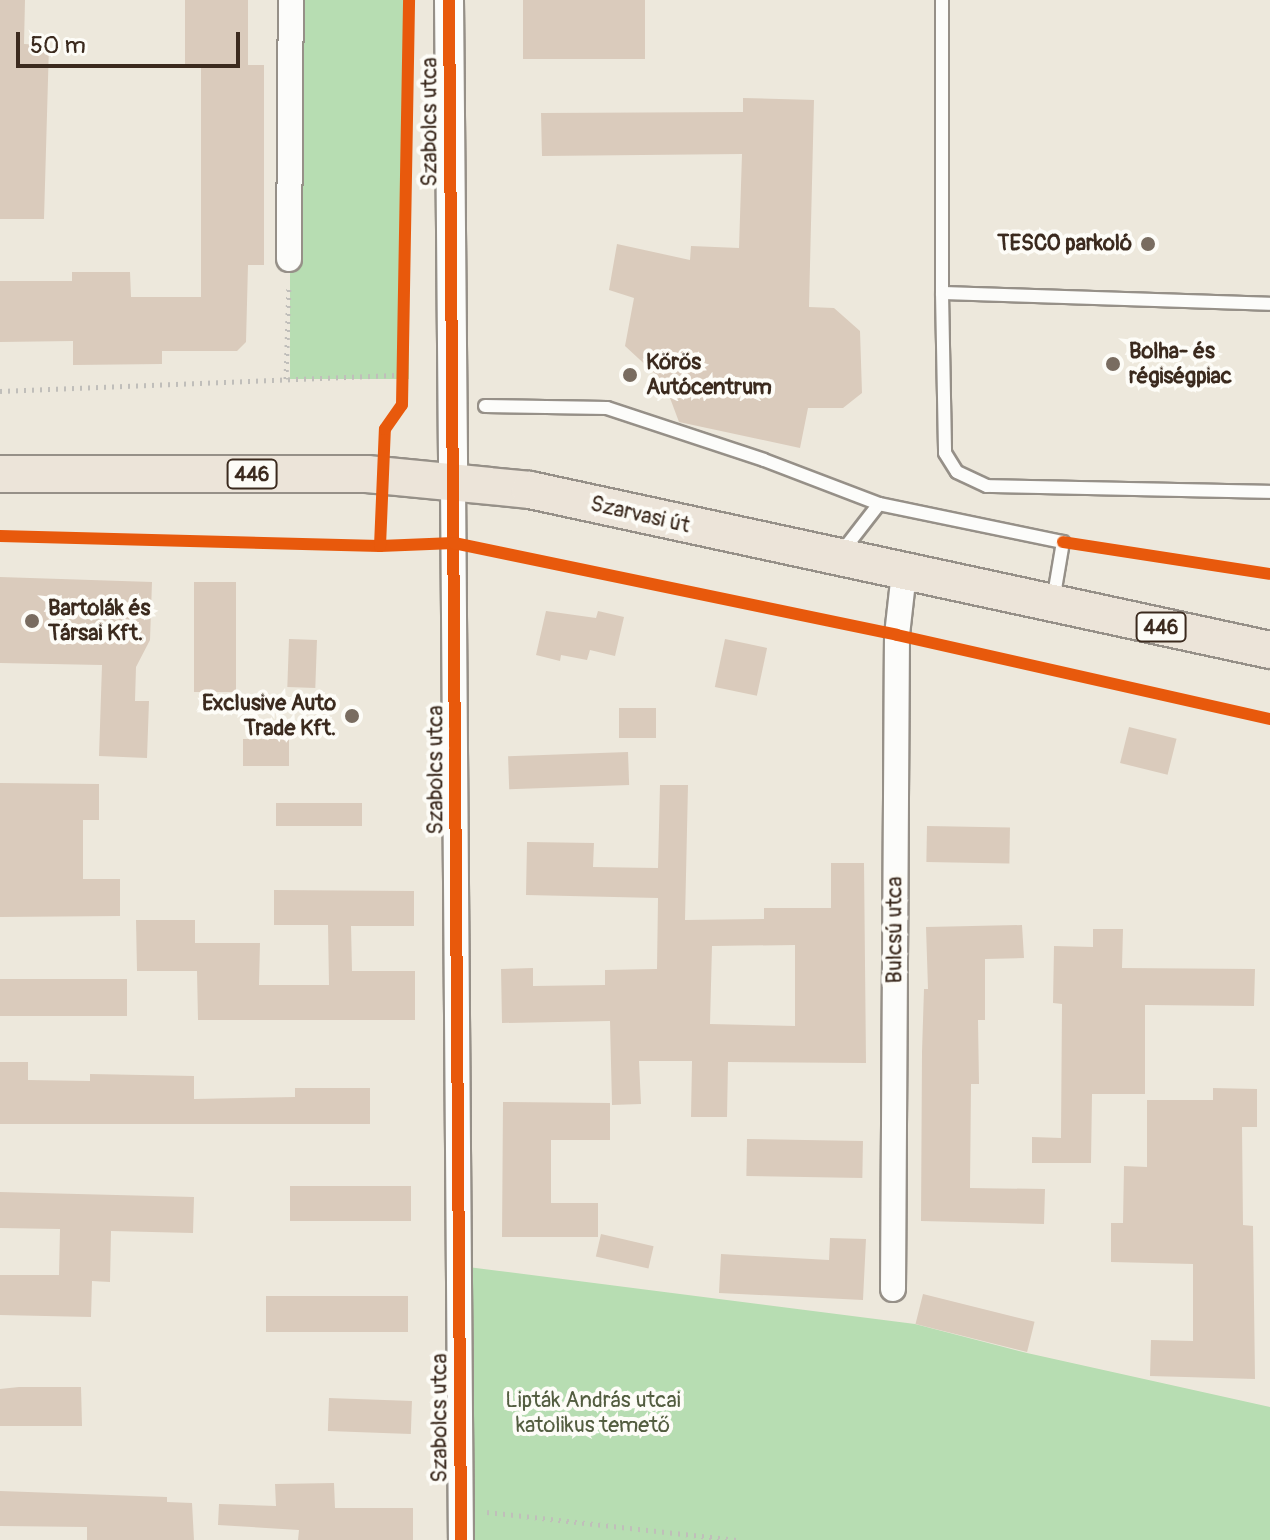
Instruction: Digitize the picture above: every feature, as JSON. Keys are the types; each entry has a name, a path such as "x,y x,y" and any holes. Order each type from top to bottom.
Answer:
{"main road":[{"name":"Szarvasi út","path":"0,474 367,474 530,490 836,559 1270,650"}],"street":[{"path":"289,259 291,0"},
{"name":"Szabolcs utca","path":"449,0 461,1540"},
{"name":"Bulcsú utca","path":"893,1289 897,635 904,573"}],"lane":[{"path":"942,0 945,453 957,472 987,486 1270,492"},
{"path":"942,293 1270,304"},
{"path":"485,406 607,408 764,460 879,504 1063,542 1053,604"},
{"path":"836,559 879,504"}],"path":[{"path":"286,379 289,259"},
{"path":"402,359 402,390"},
{"path":"0,391 402,375"},
{"path":"461,1509 737,1540"}],"green space":[{"path":"290,0 409,0 409,379 290,379"},
{"name":"Lipták András utcai katolikus temető","path":"468,1267 915,1324 1027,1353 1270,1407 1270,1540 461,1540"}],"building":[{"path":"0,0 25,0 24,44 49,45 44,219 0,219"},
{"path":"185,0 248,0 248,65 264,65 264,265 248,265 246,342 237,351 162,351 162,364 73,365 73,341 0,342 0,281 72,281 72,272 130,272 131,297 201,297 201,65 185,64"},
{"path":"523,0 645,0 645,59 523,59"},
{"path":"743,98 814,100 809,307 834,308 860,331 862,393 843,408 808,408 800,448 679,422 664,382 625,346 634,298 609,290 617,244 690,260 691,246 739,248 742,154 542,156 541,113 743,112"},
{"path":"0,577 152,582 150,640 136,667 135,701 149,701 147,758 99,756 102,665 0,663"},
{"path":"194,582 236,582 236,692 194,692"},
{"path":"546,611 596,618 598,611 624,617 615,656 590,650 587,660 561,655 560,661 536,655"},
{"path":"289,639 317,640 315,688 287,687"},
{"path":"725,639 767,648 757,696 715,687"},
{"path":"619,708 656,708 656,738 619,738"},
{"path":"1129,727 1177,739 1168,775 1120,763"},
{"path":"243,739 289,739 289,766 243,766"},
{"path":"628,752 629,785 509,789 508,756"},
{"path":"0,783 99,784 99,820 83,820 83,879 120,879 120,916 0,917"},
{"path":"660,785 688,785 685,920 764,919 764,908 831,908 831,863 864,863 866,1063 728,1062 727,1117 691,1117 692,1061 639,1061 641,1104 612,1105 610,1021 502,1023 501,969 533,968 533,986 605,985 605,970 657,969 658,898 526,895 527,842 594,843 593,867 658,868","holes":["795,945 795,1026 710,1024 712,946"]},
{"path":"276,803 362,803 362,826 276,826"},
{"path":"927,826 1010,827 1009,863 926,862"},
{"path":"274,890 414,891 414,926 351,926 352,971 415,971 415,1020 198,1020 197,971 137,971 136,920 195,920 195,943 260,943 259,985 329,985 328,925 274,925"},
{"path":"1022,925 1024,958 985,959 985,1020 978,1020 979,1084 971,1084 970,1188 1045,1189 1044,1224 921,1221 922,1052 924,989 928,989 926,927"},
{"path":"1093,929 1123,929 1122,968 1255,969 1254,1006 1145,1005 1145,1094 1092,1094 1091,1163 1032,1163 1032,1137 1061,1138 1062,1004 1053,1003 1054,946 1093,947"},
{"path":"0,979 127,979 127,1016 0,1016"},
{"path":"0,1062 28,1062 28,1080 90,1081 90,1074 194,1076 194,1099 295,1097 295,1088 370,1088 370,1124 0,1124"},
{"path":"1213,1088 1257,1089 1257,1127 1242,1127 1243,1225 1253,1226 1255,1379 1150,1376 1151,1340 1193,1341 1193,1264 1111,1262 1111,1223 1123,1223 1124,1166 1147,1167 1147,1100 1213,1100"},
{"path":"503,1102 610,1103 610,1140 551,1140 551,1203 598,1203 598,1237 502,1237"},
{"path":"747,1139 863,1141 862,1178 746,1176"},
{"path":"290,1186 411,1186 411,1221 290,1221"},
{"path":"0,1192 194,1197 193,1233 111,1231 110,1282 92,1281 91,1317 0,1315 0,1275 59,1275 60,1229 0,1228"},
{"path":"601,1234 654,1246 648,1269 596,1256"},
{"path":"830,1238 866,1239 863,1300 719,1293 721,1254 829,1260"},
{"path":"923,1294 1035,1322 1027,1352 916,1324"},
{"path":"266,1296 408,1296 408,1332 266,1332"},
{"path":"81,1387 82,1426 0,1426 0,1389"},
{"path":"329,1398 412,1401 411,1434 328,1431"},
{"path":"334,1483 335,1508 413,1508 413,1540 298,1540 299,1530 218,1525 219,1504 276,1506 275,1484"},
{"path":"0,1491 167,1497 167,1502 192,1503 194,1540 87,1540 87,1527 0,1526"}],"cycle path":[{"path":"380,546 385,429 402,405 409,0"},
{"path":"449,0 461,1540"},
{"path":"0,536 380,546 454,543 897,635 1270,719"},
{"path":"1063,542 1270,574"}],"place":[{"name":"TESCO parkoló","path":"1148,244"},
{"name":"Bolha- és régiségpiac","path":"1113,364"},
{"name":"Körös Autócentrum","path":"630,375"},
{"name":"Bartolák és Társai Kft.","path":"32,621"},
{"name":"Exclusive Auto Trade Kft.","path":"352,716"}]}
